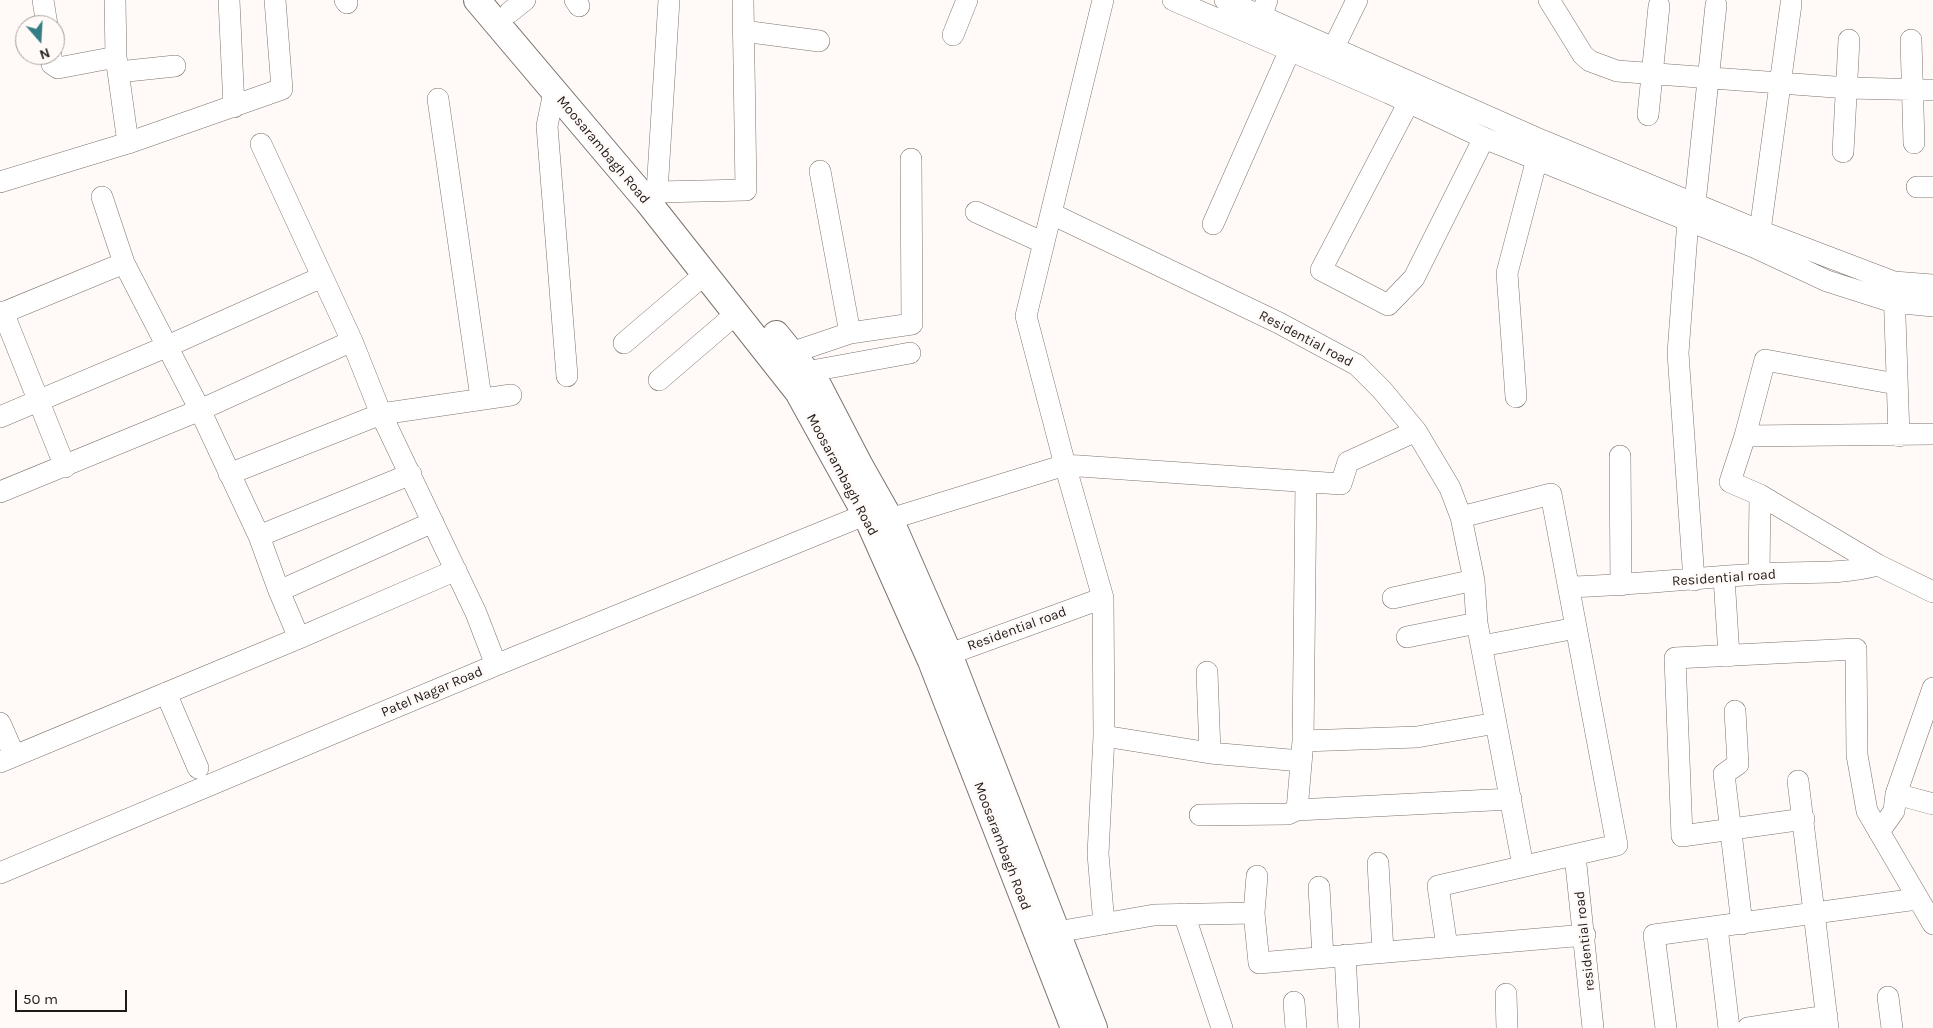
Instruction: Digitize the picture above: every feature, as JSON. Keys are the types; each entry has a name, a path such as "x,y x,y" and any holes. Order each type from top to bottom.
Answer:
{"main road":[{"name":"Moosarambagh Road","path":"477,0 737,313 798,392 880,513"},
{"name":"Moosarambagh Road","path":"511,4 657,192 819,387 860,466 940,657 1047,935 1074,1028"},
{"name":"Moosarambagh Road","path":"1047,935 1094,1028"}],"street":[{"path":"43,0 45,15"},
{"path":"115,0 117,64 128,143"},
{"path":"230,0 234,107"},
{"path":"0,182 128,143 282,89 275,0"},
{"path":"669,0 657,192 746,190 743,0"},
{"path":"953,36 968,0"},
{"path":"1103,0 1026,316 1102,598 1104,736 1098,854 1104,924"},
{"path":"1173,0 1409,102 1484,138 1538,159 1691,212 1781,249 1933,306"},
{"path":"1225,0 1264,8 1334,47 1541,140 1691,212"},
{"path":"1334,47 1357,0"},
{"path":"1549,0 1583,55 1590,61 1617,71 1780,84 1933,90"},
{"path":"1757,239 1791,4"},
{"path":"1694,580 1678,353 1691,212 1716,5"},
{"path":"1648,115 1659,6"},
{"path":"743,31 819,41"},
{"path":"1843,152 1850,40"},
{"path":"1911,40 1914,142"},
{"path":"1213,224 1290,50"},
{"path":"54,65 58,68 117,64 175,66"},
{"path":"554,92 547,126 567,376"},
{"path":"438,99 481,398"},
{"path":"1409,102 1321,270 1388,305 1414,278 1484,138"},
{"path":"261,144 352,341 382,414 476,613 496,665"},
{"path":"1516,397 1507,273 1538,159"},
{"path":"799,362 850,333 912,324 911,160"},
{"path":"820,171 850,333"},
{"path":"102,197 124,263 200,410 259,536 299,638"},
{"path":"976,212 1044,243"},
{"name":"Residential road","path":"1052,214 1279,323 1357,365 1382,390 1416,431 1450,488 1461,517 1474,580 1477,623 1523,866"},
{"path":"65,467 40,400 2,313 124,263"},
{"path":"624,343 705,274"},
{"path":"0,417 168,346 322,277"},
{"path":"1894,292 1933,285"},
{"path":"1894,292 1899,436"},
{"path":"659,380 737,313"},
{"path":"0,492 65,467 200,410 352,341"},
{"path":"799,362 910,353"},
{"path":"1896,384 1765,360 1745,436 1730,482 1760,496 1878,565 1933,592"},
{"path":"229,474 382,414 511,394"},
{"path":"1065,465 1340,484 1348,462 1416,431"},
{"path":"1745,436 1899,436 1933,434"},
{"path":"1620,456 1621,585"},
{"name":"Patel Nagar Road","path":"0,873 496,665 880,513 1065,465"},
{"path":"259,536 411,474"},
{"path":"1298,810 1302,751 1306,482"},
{"path":"1447,947 1438,886 1617,845 1551,494 1461,517"},
{"path":"1759,574 1760,496"},
{"path":"279,591 433,522"},
{"name":"Residential road","path":"1568,587 1621,585 1759,574 1856,571 1878,565"},
{"path":"0,723 7,759 299,638 456,570"},
{"path":"1724,577 1730,656"},
{"path":"1393,598 1474,580"},
{"name":"Residential road","path":"940,657 1102,598"},
{"path":"1407,637 1477,623"},
{"path":"1482,646 1576,628"},
{"path":"1804,818 1682,836 1674,658 1856,649 1857,755 1867,811 1916,899 1933,924"},
{"path":"1207,672 1210,752"},
{"path":"1878,832 1894,811 1896,794 1926,732 1933,688"},
{"path":"166,693 198,768"},
{"path":"1735,712 1738,764 1724,774 1742,924"},
{"path":"1104,736 1210,752 1302,751 1417,737 1496,723"},
{"path":"1748,1028 1828,1022 1798,781"},
{"path":"1896,794 1933,804"},
{"path":"1200,815 1288,814 1298,810 1511,799"},
{"name":"residential road","path":"1575,855 1585,935 1593,1028"},
{"path":"1378,863 1384,951"},
{"path":"1257,876 1254,913 1259,963 1585,935"},
{"path":"1319,887 1323,957"},
{"path":"1666,1028 1654,935 1814,915 1916,899"},
{"path":"1047,935 1154,915 1254,913"},
{"path":"1184,914 1222,1028"},
{"path":"1718,927 1729,1028"},
{"path":"1346,955 1350,1028"},
{"path":"1506,994 1507,1028"},
{"path":"1888,997 1892,1028"},
{"path":"1294,1002 1296,1028"}]}
